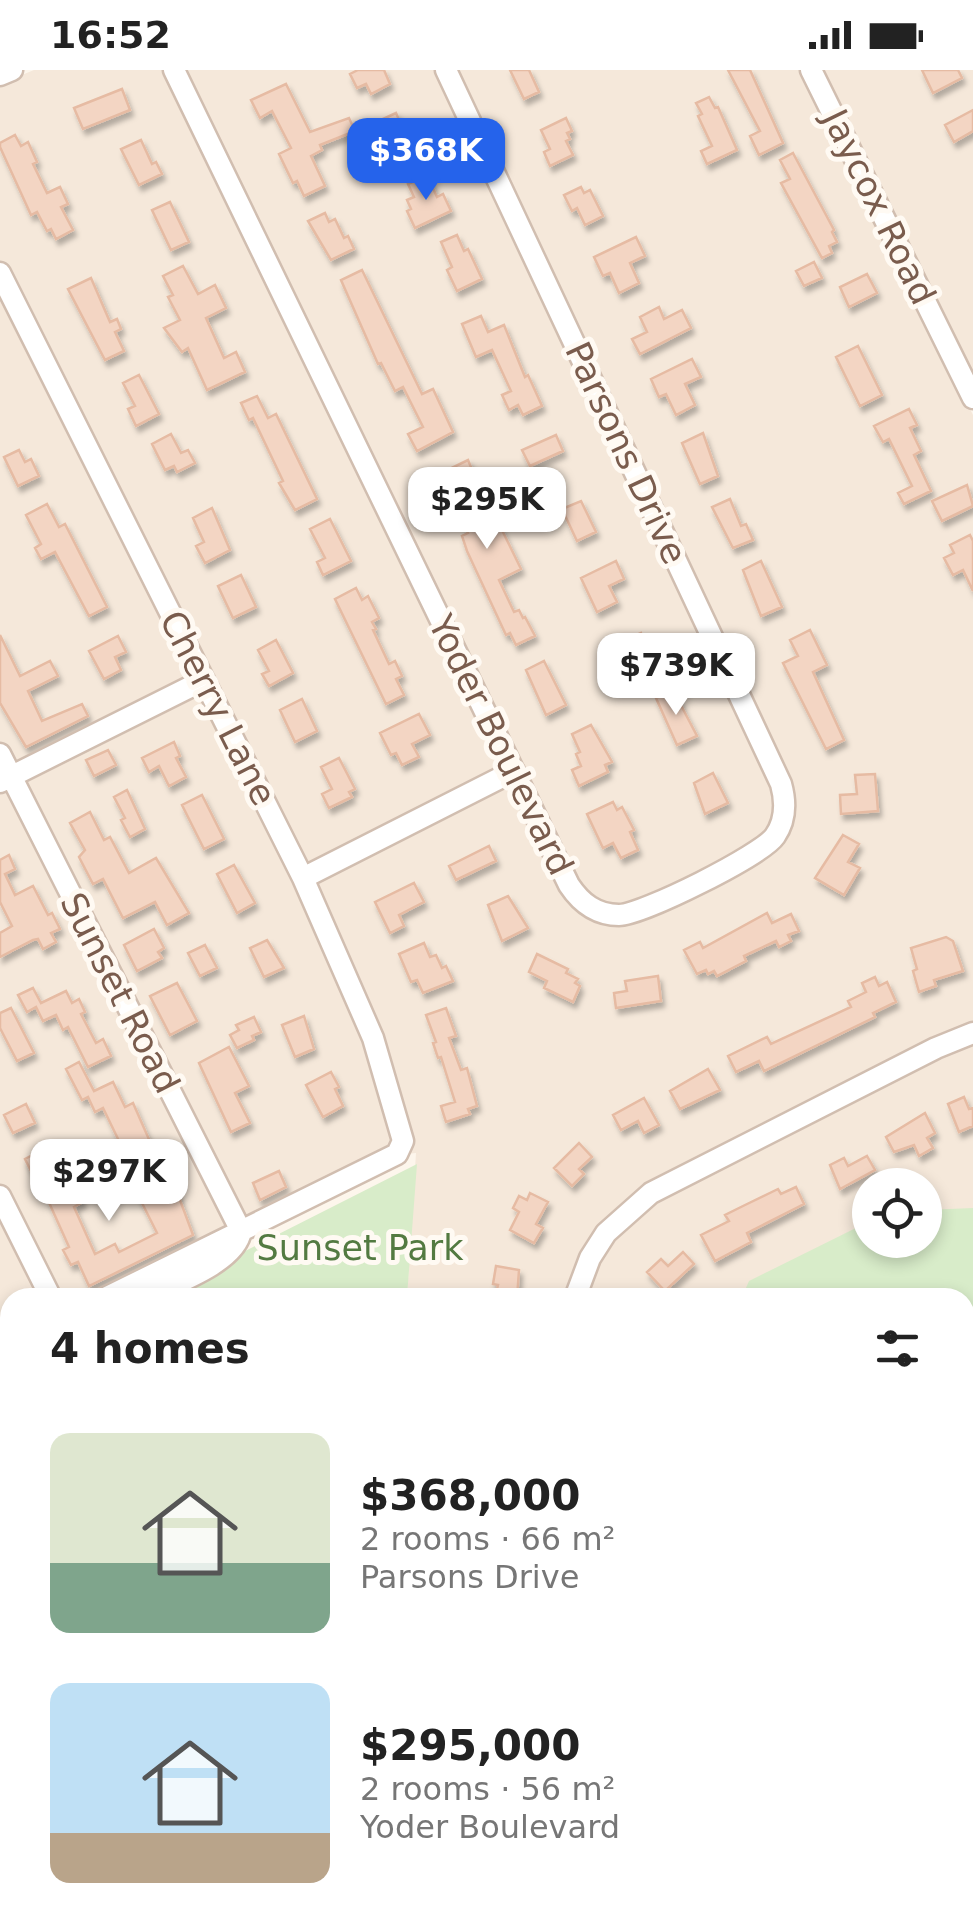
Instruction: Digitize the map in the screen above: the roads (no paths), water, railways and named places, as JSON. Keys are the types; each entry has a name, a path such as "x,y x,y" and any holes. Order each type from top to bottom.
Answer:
{"street":[{"path":"0,75 12,70"},
{"name":"Yoder Boulevard","path":"174,70 577,897 600,913 614,916 638,912 722,870"},
{"name":"Parsons Drive","path":"446,70 782,784 784,812 774,838 755,854 722,870"},
{"name":"Jaycox Road","path":"811,70 973,398"},
{"name":"Cherry Lane","path":"0,273 303,878 373,1038 403,1142 397,1154 241,1231"},
{"path":"6,780 204,680"},
{"name":"Sunset Road","path":"0,754 6,780 241,1231"},
{"path":"303,878 514,772"},
{"path":"579,1288 590,1258 606,1233 651,1193 936,1048 973,1034"},
{"path":"0,1196 46,1288"},
{"path":"125,1288 241,1231"},
{"path":"164,1288 225,1258 239,1244 241,1231"}],"park label":[{"name":"Sunset Park","path":"360,1248"}]}
